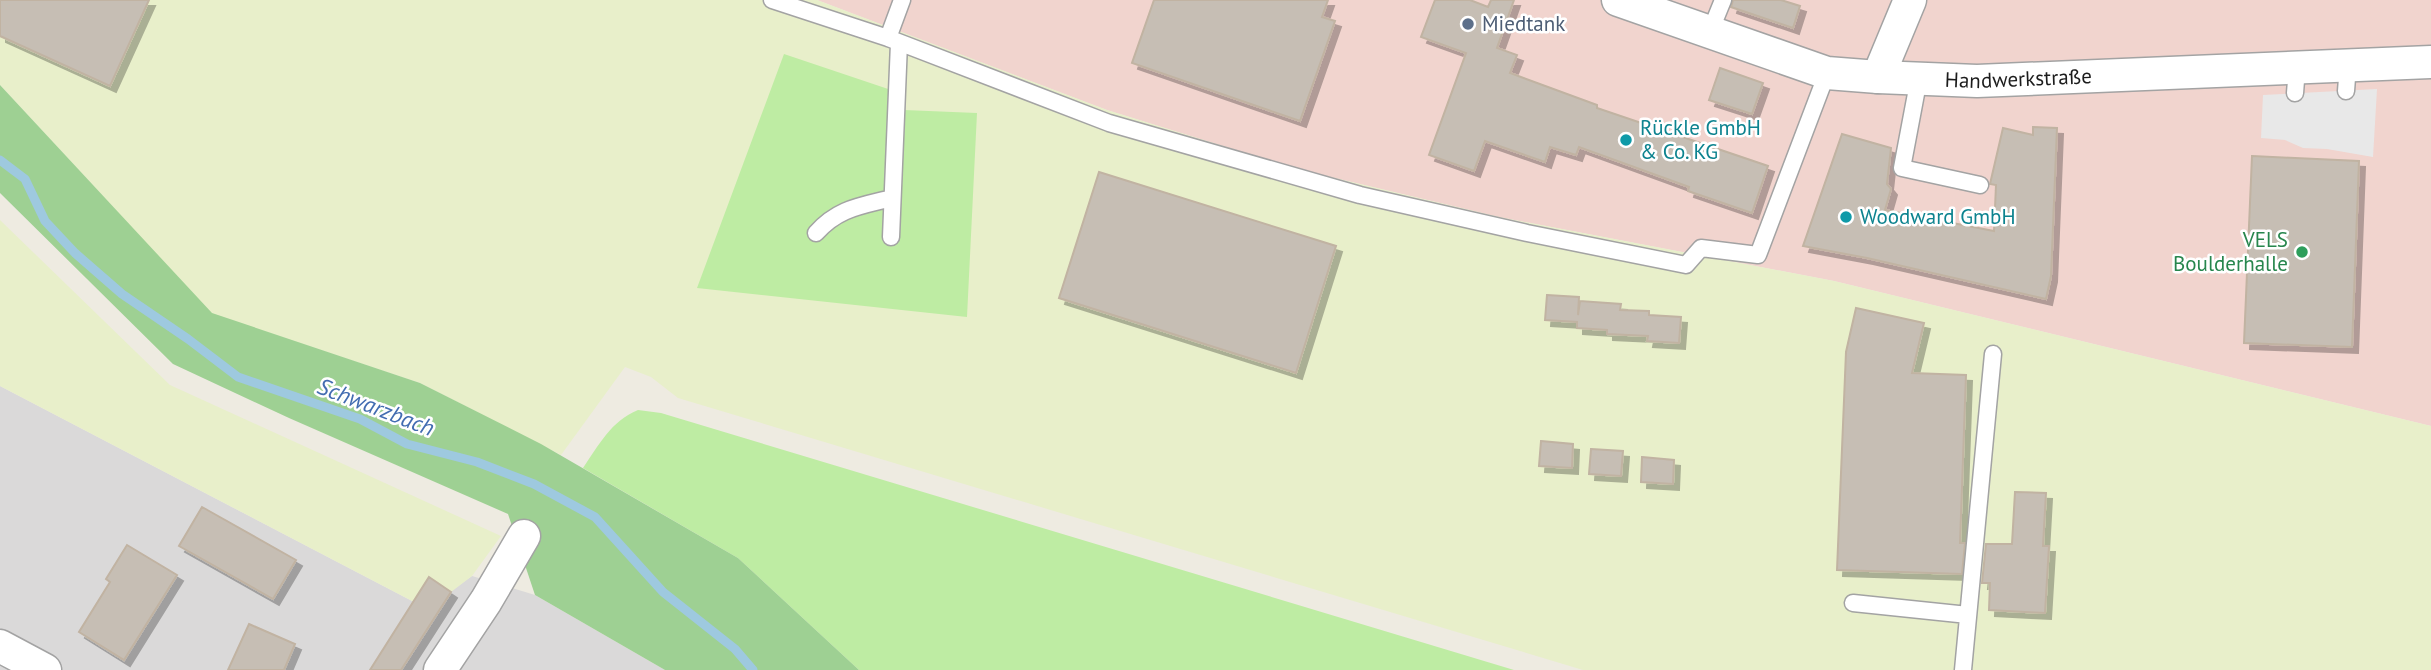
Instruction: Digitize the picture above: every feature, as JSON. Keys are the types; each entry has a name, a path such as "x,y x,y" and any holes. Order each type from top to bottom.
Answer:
{"street":[{"name":"Handwerkstraße","path":"1618,0 1827,73 1878,77 1977,81 2296,80 2347,78 2431,62"},
{"path":"1878,77 1910,0"},
{"path":"440,670 486,601 524,536"},
{"path":"0,646 45,670"}],"lane":[{"path":"891,237 894,41 902,0"},
{"path":"1710,32 1723,0"},
{"path":"780,3 894,41 1109,123 1347,191 1527,233 1686,265 1701,247 1758,255 1827,73"},
{"path":"1919,78 1902,168 1980,186"},
{"path":"816,233 834,215 892,198"},
{"path":"1962,670 1993,354"},
{"path":"1853,603 1968,615"}],"shaded area":[{"path":"817,0 2431,0 2431,426 1834,281 1499,217 1297,169 1107,110"},
{"path":"2377,89 2373,157 2303,148 2285,140 2261,138 2263,95"},
{"path":"0,386 414,602 429,577 451,591 472,576 535,595 665,670 0,670"}],"green space":[{"path":"0,0 817,0 1107,110 1297,169 1499,217 1834,281 2431,426 2431,670 1583,670 678,398 651,377 625,367 561,455 420,383 212,314 0,85"},
{"path":"784,54 906,95 904,110 977,113 967,317 697,288"},
{"path":"0,85 212,313 420,383 541,444 738,558 859,670 665,670 535,595 508,514 173,364 0,193"},
{"path":"0,220 170,385 501,536 472,576 451,592 429,578 414,602 0,386"},
{"path":"638,410 661,413 1514,670 859,670 738,558 583,468 613,427"}],"building":[{"path":"0,0 149,0 110,86 0,36"},
{"path":"1154,0 1328,0 1322,17 1335,21 1300,121 1132,63"},
{"path":"1435,0 1470,0 1488,7 1491,0 1514,0 1497,48 1517,55 1510,73 1597,105 1597,108 1768,166 1752,213 1688,191 1689,187 1579,147 1576,155 1550,147 1545,162 1485,141 1474,171 1429,155 1466,53 1421,37"},
{"path":"1733,0 1781,0 1800,6 1793,28 1731,7"},
{"path":"1720,68 1763,83 1752,114 1709,100"},
{"name":"Woodward GmbH","path":"2033,127 2057,128 2051,276 2046,299 1803,246 1842,134 1891,148 1887,184 1891,189 1885,210 1994,231 1996,185 1990,184 2003,128 2033,135"},
{"name":"VELS Boulderhalle","path":"2252,156 2359,161 2352,347 2244,343"},
{"path":"1099,172 1336,246 1296,373 1059,298"},
{"path":"1547,295 1579,297 1578,315 1580,301 1621,304 1620,310 1649,311 1649,315 1681,317 1679,343 1647,341 1648,336 1607,334 1607,330 1577,328 1577,322 1545,320"},
{"path":"1856,308 1924,323 1912,373 1966,375 1960,543 1965,543 1962,574 1837,570 1846,352"},
{"path":"1541,441 1573,444 1572,468 1539,466"},
{"path":"1591,449 1623,451 1621,476 1589,474"},
{"path":"1642,457 1674,460 1673,484 1641,482"},
{"path":"2015,492 2046,493 2043,546 2049,546 2045,613 1989,610 1990,583 1982,583 1986,544 2012,544"},
{"path":"202,507 296,560 273,599 179,546"},
{"path":"127,545 177,575 124,660 79,632 110,582 106,579"},
{"path":"429,577 451,592 401,670 370,670"},
{"path":"249,624 295,644 284,670 228,670"}],"waterway":[{"name":"Schwarzbach","path":"0,160 25,179 45,221 75,253 122,294 238,377 360,419 407,444 477,462 534,484 595,517 663,592 735,649 753,670"}],"place":[{"name":"Miedtank","path":"1468,24"},
{"name":"Rückle GmbH & Co. KG","path":"1626,140"},
{"name":"Woodward GmbH","path":"1846,217"},
{"name":"VELS Boulderhalle","path":"2302,252"}]}
